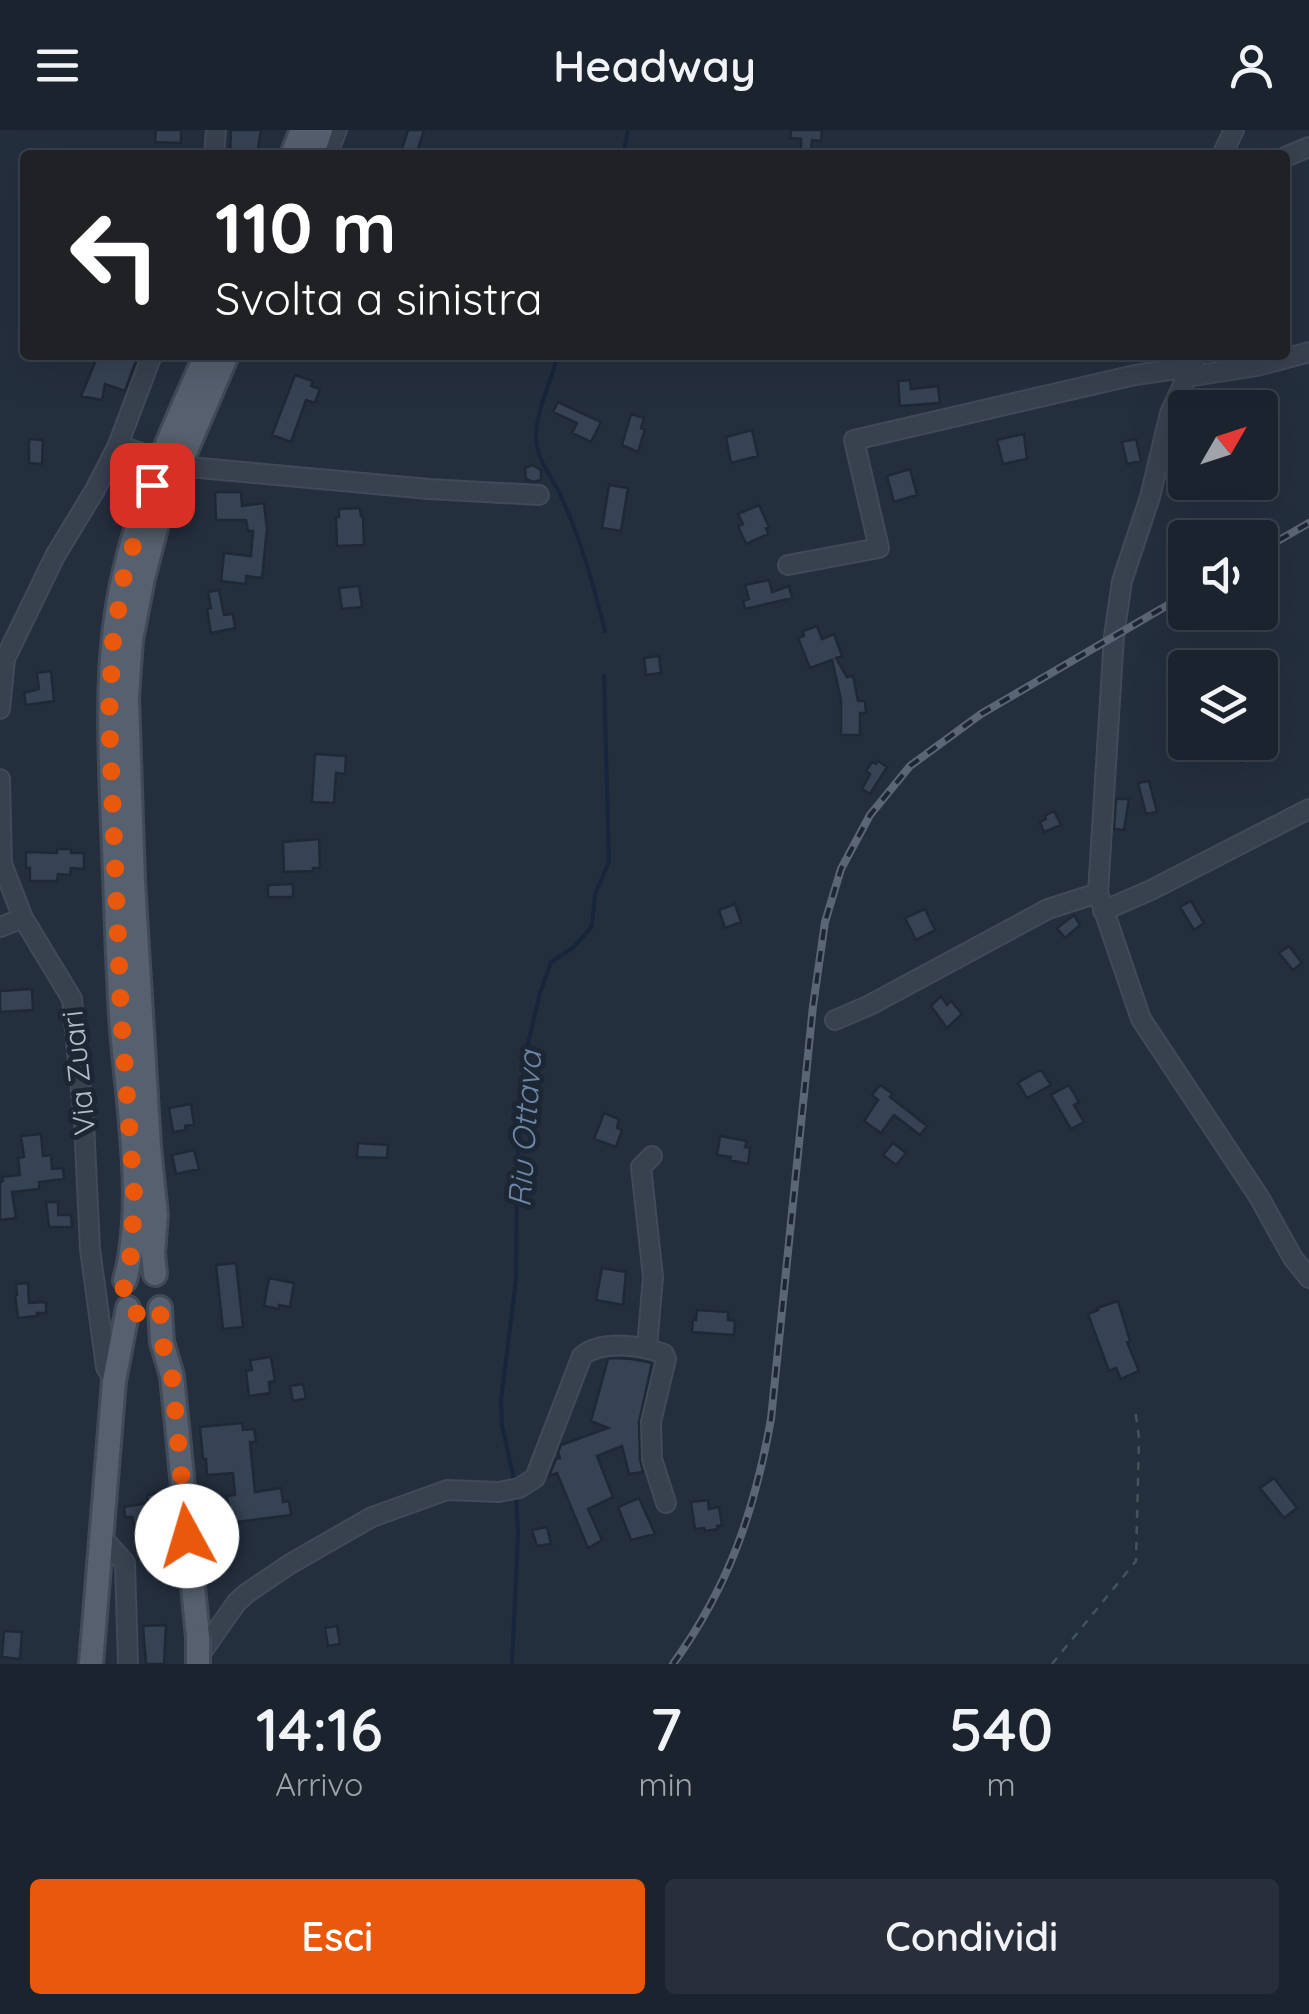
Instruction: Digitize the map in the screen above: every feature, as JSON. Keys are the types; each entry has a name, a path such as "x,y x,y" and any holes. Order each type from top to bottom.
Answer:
{"main road":[{"path":"154,1274 156,1214 134,900 126,697 131,640 143,578 170,463 204,360"},
{"path":"91,1664 114,1381 128,1308 122,1295 132,1244 134,1192 121,1014 109,715 113,642 124,575 142,510 224,360"},
{"path":"125,1280 136,1272 148,1271 166,1289 164,1302 154,1312 141,1315 128,1308"},
{"path":"160,1308 162,1342 172,1376 198,1637 195,1664"}],"street":[{"path":"0,709 4,659 55,556 118,445 150,360"},
{"path":"788,565 878,548 854,440 1135,375 1192,366 1258,366 1280,360"},
{"path":"1192,366 1170,412 1150,496 1122,582 1114,636 1101,902 1141,1019 1309,1278"},
{"path":"118,445 170,463 428,489 539,495"},
{"name":"Via Zuari","path":"0,778 2,864 23,918 72,999 84,1122 90,1249 106,1367 114,1381"},
{"path":"835,1020 1048,909 1101,902 1166,882 1309,809"},
{"path":"0,927 23,918"},
{"path":"647,1347 653,1276 641,1167 652,1156"},
{"path":"195,1664 247,1593 372,1517 447,1490 499,1492 519,1488 534,1478 582,1356 593,1347 647,1347 664,1354 652,1422 652,1460 666,1503"},
{"path":"100,1536 125,1564 128,1664"}],"path":[{"path":"1052,1664 1136,1561 1135,1409"}],"building":[{"path":"156,130 181,130 181,143 155,142"},
{"path":"231,130 261,130 258,150 230,150"},
{"path":"408,130 424,130 418,150 402,150"},
{"path":"791,130 822,130 821,141 812,140 811,150 801,150 801,139 790,138"},
{"path":"96,360 136,360 125,391 105,384 102,400 81,396"},
{"path":"295,375 313,381 311,386 320,389 315,403 306,400 291,442 272,435"},
{"path":"910,380 911,389 938,386 940,403 900,406 898,381"},
{"path":"558,402 601,422 591,442 572,433 577,423 553,412"},
{"path":"631,414 644,418 638,452 622,445"},
{"path":"752,430 758,456 731,463 726,437"},
{"path":"1024,434 1027,459 1003,464 997,440"},
{"path":"29,439 43,440 42,464 29,463"},
{"path":"1136,439 1141,461 1127,464 1122,442"},
{"path":"532,465 541,470 541,480 526,479 525,468"},
{"path":"910,469 917,495 894,502 887,476"},
{"path":"609,485 628,488 621,531 602,528"},
{"path":"215,492 241,492 242,506 264,503 267,529 262,578 246,576 246,584 221,581 224,553 251,556 253,531 248,531 246,520 216,520"},
{"path":"759,505 769,527 768,534 746,544 738,526 743,524 738,514"},
{"path":"360,508 364,545 337,546 339,509"},
{"path":"769,580 772,592 789,586 792,598 745,609 743,601 749,599 745,585"},
{"path":"359,586 362,607 342,609 339,588"},
{"path":"219,590 224,615 233,614 235,628 211,633 208,592"},
{"path":"817,626 822,639 834,634 842,656 836,658 847,677 853,676 858,701 865,701 866,713 860,713 860,735 841,735 841,700 832,660 810,668 798,638 804,636 803,631"},
{"path":"659,656 661,673 646,675 644,658"},
{"path":"51,671 54,701 26,705 24,693 39,689 37,673"},
{"path":"315,754 346,756 345,774 336,773 334,803 312,802"},
{"path":"872,762 887,767 870,794 862,789 870,774 866,771"},
{"path":"1149,781 1157,812 1146,814 1138,783"},
{"path":"1116,799 1129,799 1124,830 1114,829"},
{"path":"1054,811 1061,825 1044,832 1040,822"},
{"path":"319,839 320,868 284,872 283,842"},
{"path":"57,849 84,853 84,869 71,868 70,875 58,874 57,881 30,881 26,852 57,853"},
{"path":"293,884 293,897 268,897 268,885"},
{"path":"1191,901 1204,923 1194,930 1180,907"},
{"path":"735,904 741,922 725,928 719,910"},
{"path":"925,909 935,930 916,940 905,918"},
{"path":"1074,915 1080,925 1065,938 1057,928"},
{"path":"1289,946 1302,963 1293,970 1279,953"},
{"path":"32,989 33,1010 0,1012 0,991"},
{"path":"941,996 962,1014 947,1028 931,1006"},
{"path":"1038,1071 1051,1085 1027,1098 1018,1083"},
{"path":"880,1085 927,1126 920,1135 894,1115 881,1133 864,1121 878,1100 872,1095"},
{"path":"1069,1085 1084,1122 1071,1129 1051,1095"},
{"path":"191,1104 194,1124 173,1132 169,1108"},
{"path":"604,1113 619,1119 617,1128 622,1130 616,1147 594,1139"},
{"path":"41,1134 43,1156 51,1155 52,1169 63,1168 64,1179 39,1182 39,1189 12,1192 16,1218 0,1220 0,1182 2,1177 20,1175 18,1158 24,1157 21,1136"},
{"path":"720,1136 747,1141 748,1164 717,1155"},
{"path":"358,1143 388,1145 387,1158 357,1157"},
{"path":"893,1143 906,1153 896,1165 883,1155"},
{"path":"194,1150 199,1169 176,1174 172,1155"},
{"path":"46,1202 58,1202 58,1215 71,1215 72,1227 49,1227"},
{"path":"236,1263 243,1327 223,1329 216,1265"},
{"path":"602,1268 626,1272 623,1305 596,1300"},
{"path":"269,1278 294,1283 290,1307 264,1306"},
{"path":"28,1283 29,1303 46,1302 46,1313 18,1318 16,1284"},
{"path":"1118,1301 1130,1341 1127,1342 1139,1371 1121,1379 1116,1368 1109,1371 1088,1314"},
{"path":"697,1310 728,1312 728,1320 735,1321 734,1335 692,1332"},
{"path":"271,1357 275,1381 269,1382 270,1393 249,1396 246,1371 252,1370 250,1360"},
{"path":"608,1359 652,1363 639,1422 643,1472 629,1474 622,1446 597,1456 613,1497 588,1509 602,1540 588,1548 557,1473 549,1476 560,1458 561,1445 608,1428 591,1421"},
{"path":"303,1384 306,1398 293,1401 290,1386"},
{"path":"242,1423 243,1430 254,1429 256,1442 250,1442 255,1492 281,1488 291,1515 230,1523 227,1496 235,1495 233,1473 207,1475 200,1427"},
{"path":"1274,1478 1297,1508 1284,1518 1260,1488"},
{"path":"160,1493 165,1538 153,1546 137,1547 132,1517 125,1517 124,1507 148,1503 147,1495"},
{"path":"639,1498 655,1534 631,1540 618,1507"},
{"path":"708,1500 709,1509 719,1507 722,1525 705,1531 695,1529 691,1502"},
{"path":"547,1527 551,1544 537,1546 532,1530"},
{"path":"166,1625 164,1664 146,1664 143,1626"},
{"path":"337,1626 340,1644 328,1646 325,1628"},
{"path":"4,1631 22,1632 20,1659 2,1657"}],"waterway":[{"name":"Riu Ottava","path":"624,150 628,130"},
{"name":"Riu Ottava","path":"556,360 539,415 537,444 573,526 605,631"},
{"name":"Riu Ottava","path":"515,1484 502,1426 501,1401 516,1279 517,1164 526,1052 551,962 574,947 592,926 595,894 609,862 604,676"},
{"name":"Riu Ottava","path":"512,1664 516,1497"}],"railway":[{"path":"1278,541 1309,523"},
{"path":"673,1664 710,1606 737,1548 764,1453 771,1419 813,1006 825,922 841,869 870,815 910,766 981,714 1168,605"}],"route":[{"path":"152,485 124,575 113,642 109,715 121,1014 134,1192 132,1244 122,1295 123,1302 134,1313 148,1315 160,1308 162,1342 172,1376 187,1536"}]}
